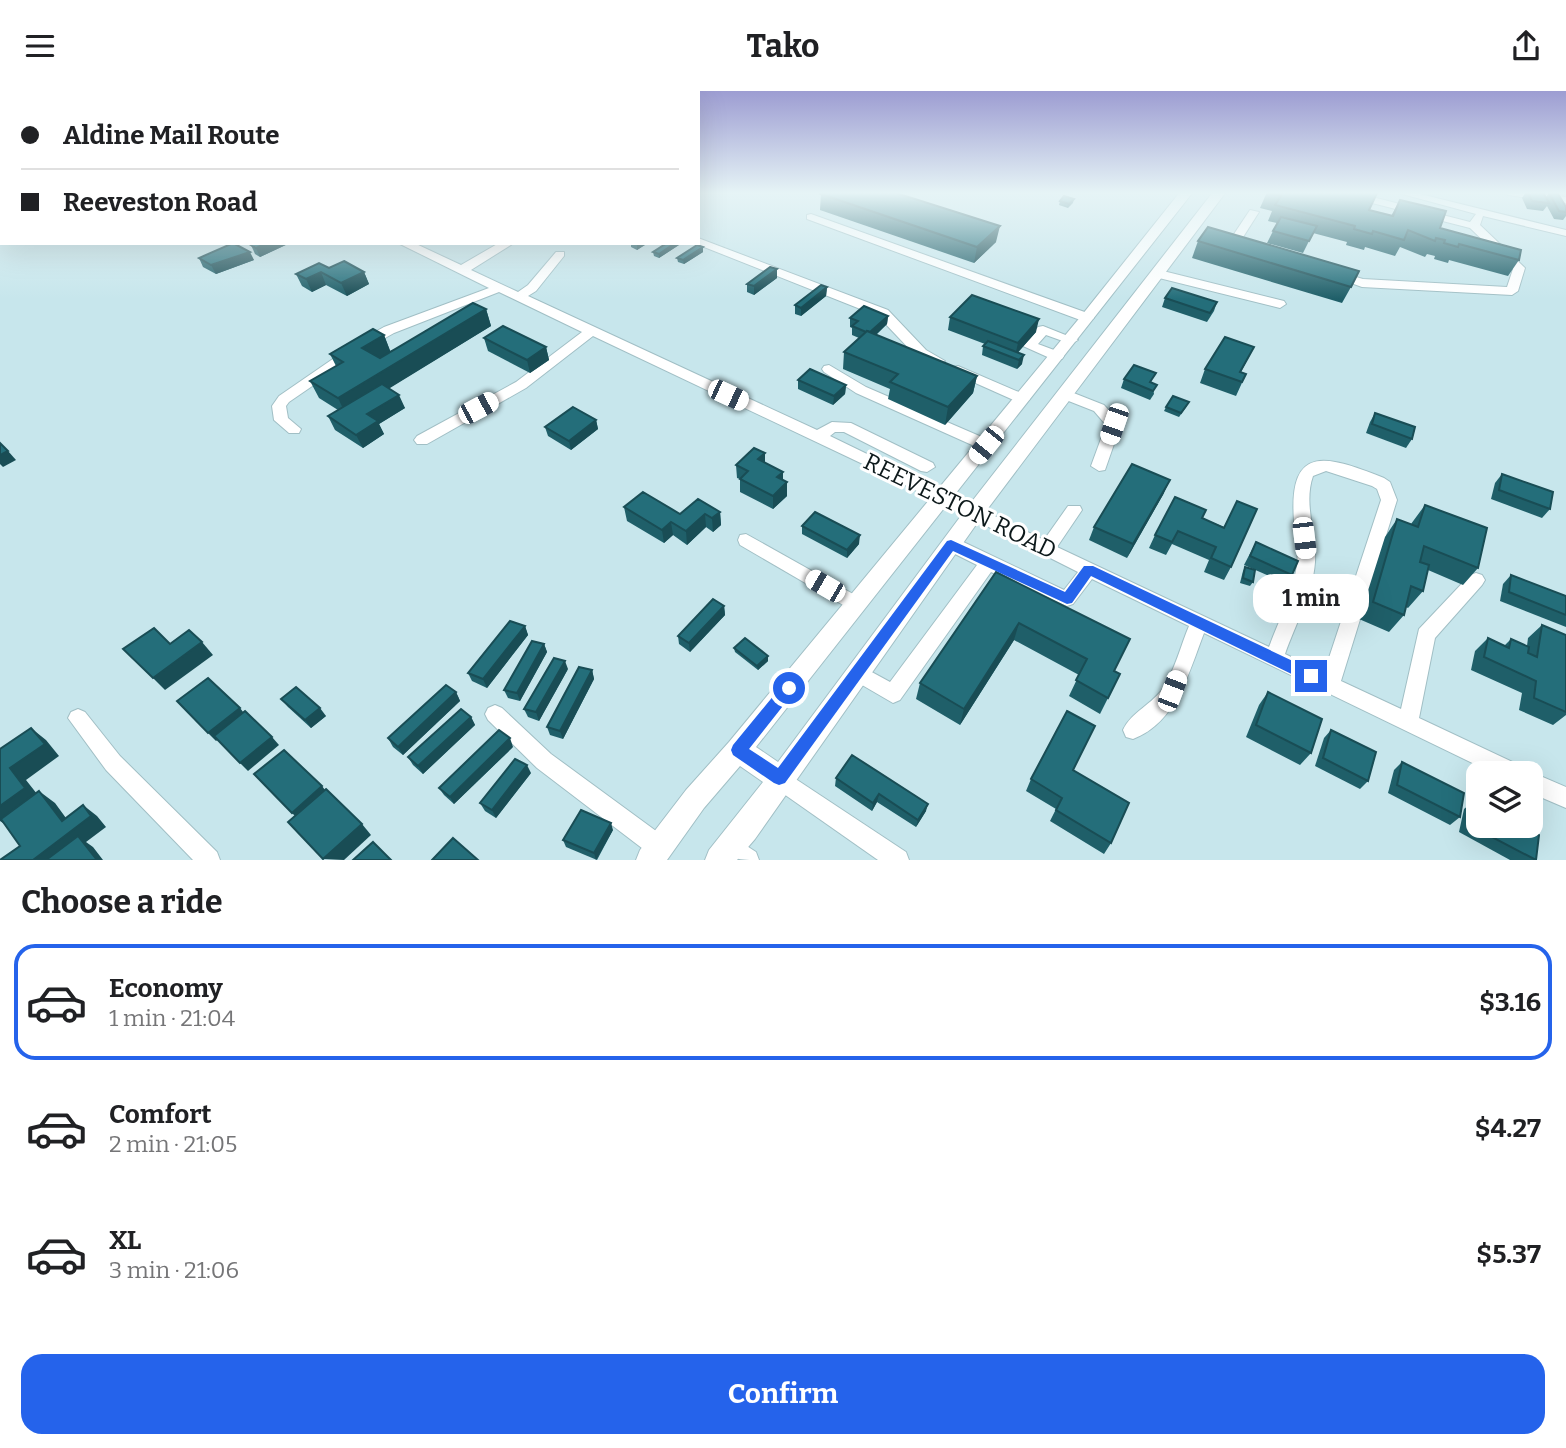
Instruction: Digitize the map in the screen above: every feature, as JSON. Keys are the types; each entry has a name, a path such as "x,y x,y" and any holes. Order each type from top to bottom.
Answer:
{"main road":[{"path":"655,854 695,799 738,750 986,445 1157,228"},
{"path":"1182,228 1200,233"},
{"path":"732,855 779,778 973,514 1158,274 1202,228"},
{"path":"1088,318 1116,329"},
{"path":"738,750 779,778"}],"street":[{"path":"841,228 1088,318"},
{"path":"1234,243 1244,228"},
{"path":"1324,271 1362,283 1512,291 1518,268 1476,228"},
{"path":"1545,228 1566,233"},
{"path":"1221,239 1247,247"},
{"path":"700,242 883,313 921,353 1023,399"},
{"name":"REEVESTON ROAD","path":"408,245 818,437 1088,570 1489,761"},
{"path":"460,270 504,245"},
{"path":"518,297 532,288 560,254"},
{"path":"1158,274 1196,287 1222,289 1280,304"},
{"path":"294,429 281,419 279,406 284,399 341,359 389,330 499,288"},
{"path":"1057,356 1030,346 1043,330 1070,340"},
{"path":"422,440 521,385 554,362 590,331"},
{"path":"829,369 860,390 986,445"},
{"path":"1066,395 1099,408 1114,424 1099,466"},
{"path":"818,437 832,427 846,428 927,467"},
{"path":"1274,659 1306,566 1299,488 1307,471 1314,465 1329,465 1378,482 1388,494 1389,500 1330,685"},
{"path":"1046,549 1074,510"},
{"path":"746,541 856,604"},
{"path":"951,544 1067,599 1088,570"},
{"path":"857,672 893,694 988,563"},
{"path":"1408,722 1426,635 1476,580"},
{"path":"1133,730 1158,709 1172,691 1199,623"},
{"path":"495,714 544,761 655,854"},
{"path":"78,718 113,762 209,860"},
{"path":"779,778 890,858"},
{"path":"1543,787 1566,798"}],"building":[{"path":"921,228 998,228 977,247"},
{"path":"1207,228 1211,228 1359,271 1351,287 1198,241"},
{"path":"1275,228 1316,228 1309,241 1273,231"},
{"path":"1440,228 1521,250 1519,260 1459,244 1458,247 1444,243 1445,240 1436,238 1435,241 1408,230 1404,240 1373,231 1372,234 1354,229"},
{"path":"228,245 237,245 250,252 211,265 199,258"},
{"path":"664,245 672,245 659,254 653,252"},
{"path":"697,245 703,247 683,260 677,258"},
{"path":"344,261 364,272 341,283 321,272 306,279 296,274 319,263 329,268"},
{"path":"770,267 777,269 754,286 747,284"},
{"path":"821,285 827,287 801,308 795,305"},
{"path":"1172,288 1217,302 1210,313 1165,298"},
{"path":"972,295 1039,319 1018,343 950,317"},
{"path":"473,303 486,309 338,398 310,381 343,362 330,354 373,329 384,335 362,348 380,358"},
{"path":"864,306 888,316 870,332 852,326 858,321 850,318"},
{"path":"503,326 546,347 527,360 484,338"},
{"path":"867,331 977,376 948,407 890,382 898,374 844,352"},
{"path":"1225,337 1254,347 1240,372 1246,374 1242,382 1205,369"},
{"path":"988,341 1024,355 1019,360 983,346"},
{"path":"1134,365 1156,373 1150,382 1157,385 1153,391 1124,379"},
{"path":"810,369 846,385 834,396 798,380"},
{"path":"382,384 399,395 367,414 378,421 356,435 328,416"},
{"path":"1173,396 1189,402 1181,413 1166,407"},
{"path":"573,407 596,420 569,441 545,427"},
{"path":"1375,413 1415,427 1412,439 1372,424"},
{"path":"0,443 8,451 0,455"},
{"path":"754,448 765,453 758,459 783,472 777,477 787,482 773,496 740,479 748,471 736,465"},
{"path":"1132,464 1170,480 1133,544 1094,527"},
{"path":"1502,474 1553,492 1550,509 1499,490"},
{"path":"643,492 680,514 698,499 720,512 712,518 705,514 686,531 671,522 662,530 624,507"},
{"path":"1175,497 1206,510 1202,518 1224,528 1237,501 1257,509 1231,567 1211,558 1216,547 1178,531 1172,542 1155,535"},
{"path":"1425,505 1487,528 1478,568 1424,546 1420,562 1429,565 1423,591 1411,586 1404,615 1373,602 1397,519 1418,527"},
{"path":"815,512 860,535 847,550 802,526"},
{"path":"1256,542 1298,561 1292,575 1250,556"},
{"path":"1245,567 1255,570 1253,582 1243,578"},
{"path":"996,572 1130,639 1114,671 1120,674 1108,698 1076,680 1087,659 1019,623 964,709 920,683"},
{"path":"1511,575 1566,596 1566,615 1509,592"},
{"path":"713,599 724,606 689,643 678,636"},
{"path":"510,621 525,626 483,679 468,673"},
{"path":"1542,625 1566,635 1566,712 1534,698 1536,681 1484,657 1488,638 1509,648 1511,639 1529,647 1528,653 1537,657"},
{"path":"154,628 170,644 189,630 202,642 153,678 123,649"},
{"path":"745,638 768,656 757,666 734,648"},
{"path":"532,641 544,644 517,693 504,690"},
{"path":"554,658 565,661 536,712 524,709"},
{"path":"579,667 592,670 560,731 547,727"},
{"path":"208,678 240,708 208,733 177,701"},
{"path":"446,685 456,692 398,747 388,738"},
{"path":"296,687 320,708 305,720 281,699"},
{"path":"1268,692 1322,719 1311,753 1256,725"},
{"path":"461,709 471,717 418,766 408,757"},
{"path":"245,711 272,737 240,763 214,736"},
{"path":"1067,711 1095,726 1073,770 1129,803 1111,843 1056,810 1062,798 1031,779"},
{"path":"31,728 45,744 10,768 25,788 0,806 0,749"},
{"path":"499,730 510,738 450,797 439,788"},
{"path":"1331,730 1376,752 1368,781 1323,758"},
{"path":"284,750 322,786 292,813 254,774"},
{"path":"852,755 928,804 918,820 879,794 873,803 836,778"},
{"path":"515,759 527,765 492,810 480,803"},
{"path":"1402,762 1464,793 1460,817 1397,785"},
{"path":"326,789 362,824 323,859 288,822"},
{"path":"39,791 62,821 83,805 91,816 33,860 0,860 20,846 1,819"},
{"path":"581,810 611,823 594,853 563,840"},
{"path":"78,836 97,860 46,860"},
{"path":"453,838 478,860 432,860"},
{"path":"1494,838 1539,838 1536,860"},
{"path":"373,842 391,860 353,860"}],"route":[{"path":"789,688 738,750 779,778 951,544 1067,599 1088,570 1311,676"}]}
